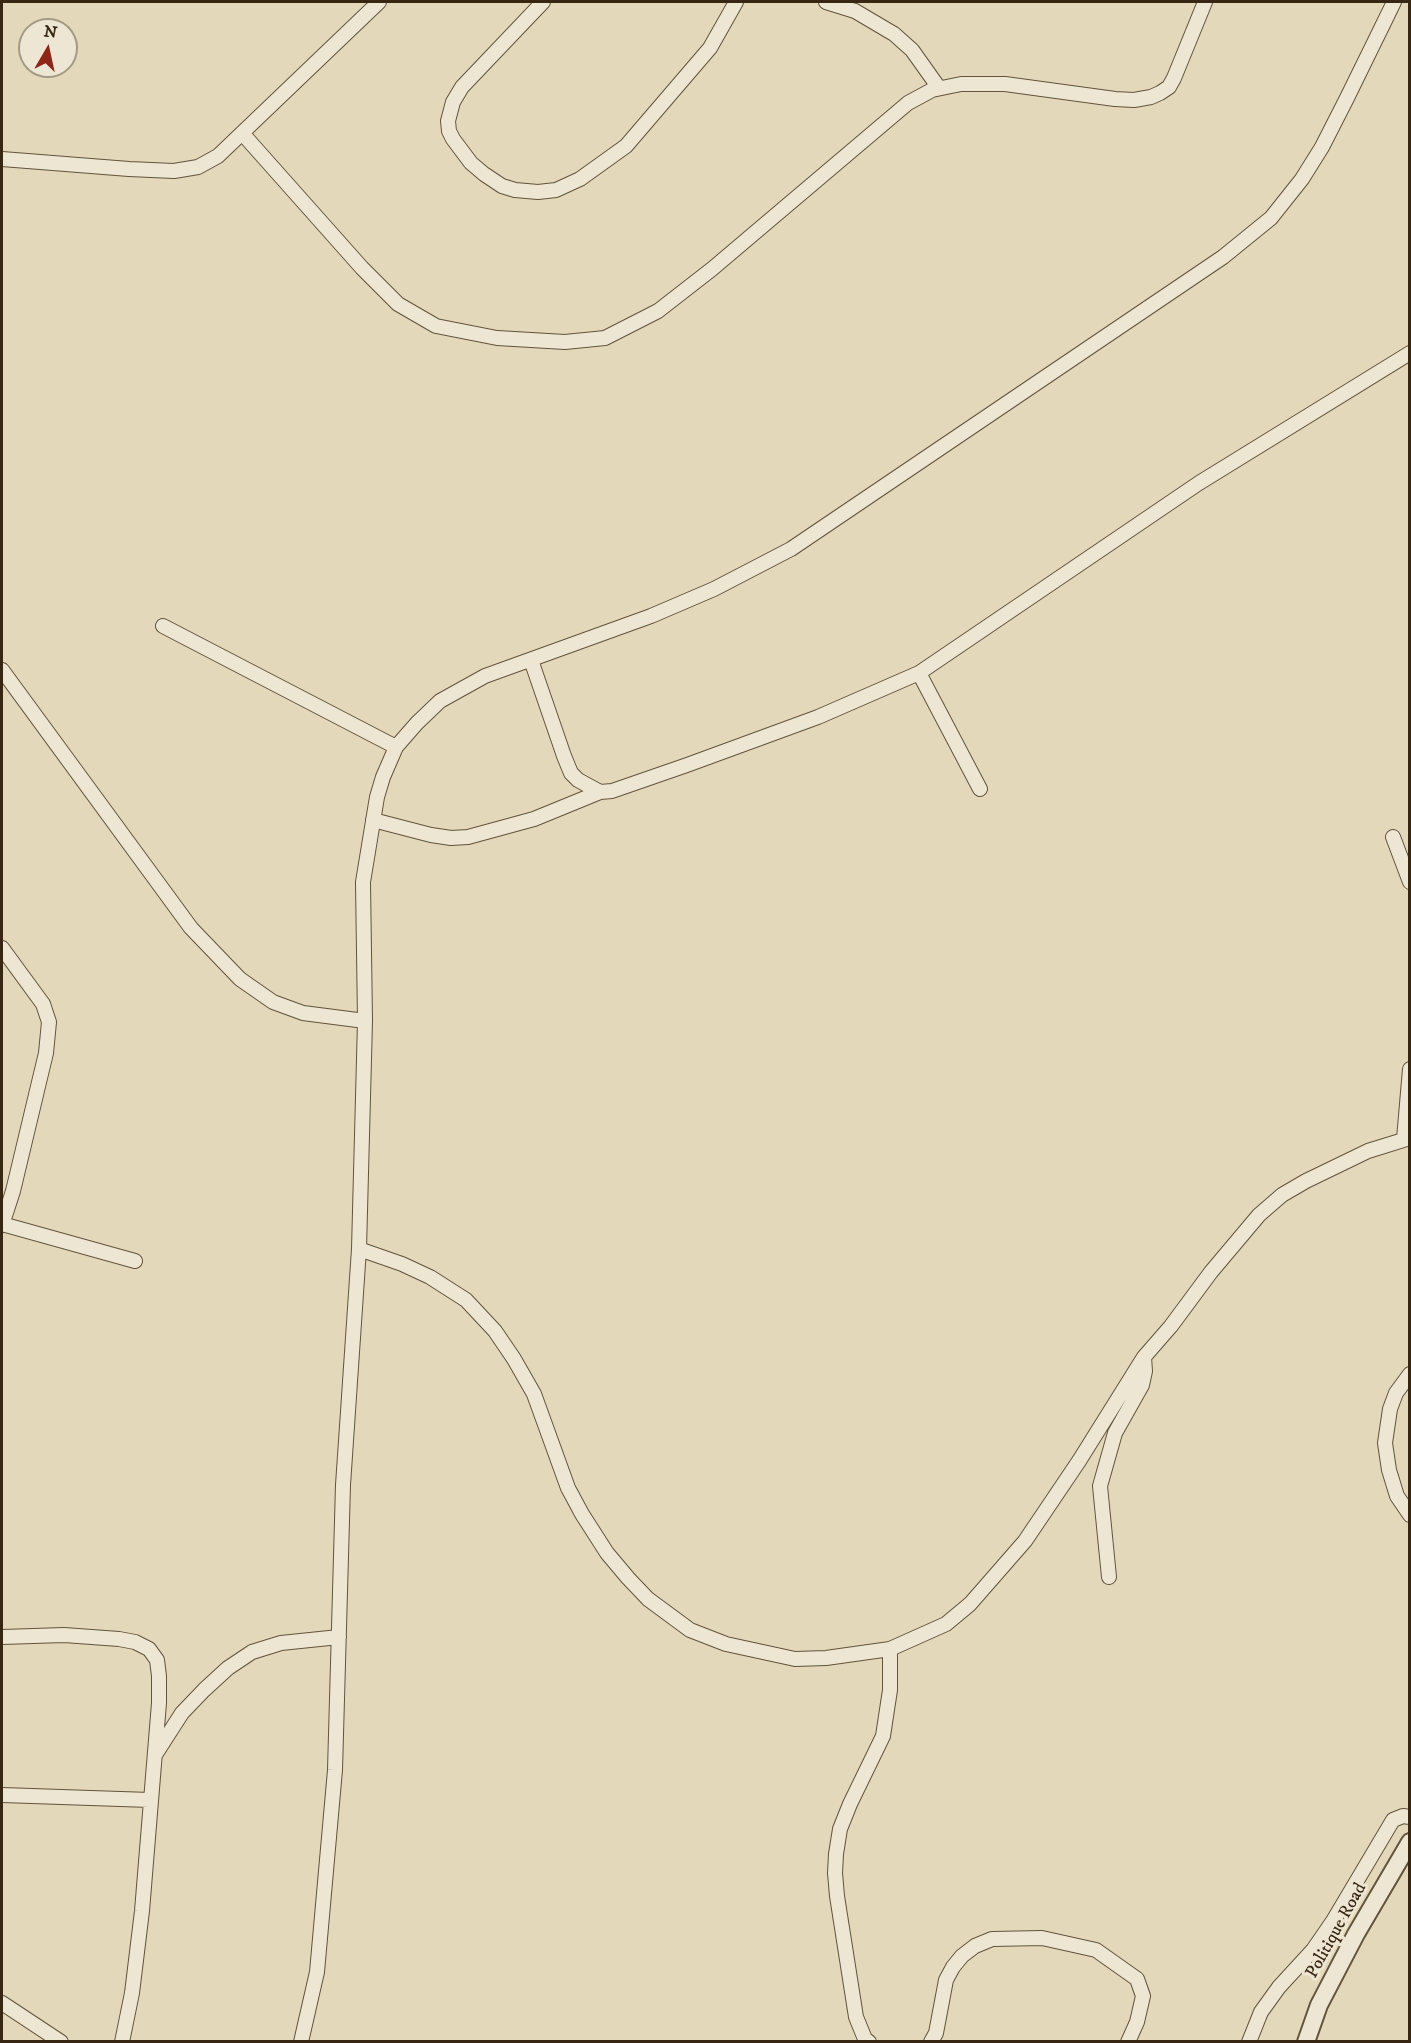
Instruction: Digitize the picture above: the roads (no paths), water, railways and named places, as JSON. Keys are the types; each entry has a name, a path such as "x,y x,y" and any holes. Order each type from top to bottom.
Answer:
{"street":[{"path":"2,159 174,171 198,167 218,156 379,2"},
{"path":"543,2 462,87 453,102 448,121 453,139 471,163 502,186 515,190 538,192 556,190 580,179 626,146 710,48 736,2"},
{"path":"826,2 855,11 894,34 912,50 939,88"},
{"path":"242,134 362,268 398,304 436,326 497,338 565,342 605,338 658,311 712,269 908,103 939,88 961,84 1005,84 1115,99 1134,100 1151,97 1169,87 1205,2"},
{"path":"301,2042 316,1972 326,1890 335,1770 343,1485 359,1249 365,1021 363,882 383,777 396,747 440,701 485,676 651,616 714,589 790,549 1223,257 1271,218 1302,179 1347,99 1394,2"},
{"path":"373,820 431,835 451,838 468,837 534,819 600,792 612,791 819,717 919,673 1199,483 1410,353"},
{"path":"164,626 396,747"},
{"path":"531,660 571,773 589,788 600,792"},
{"path":"919,673 980,789"},
{"path":"3,675 191,928 240,979 273,1002 303,1013 365,1021"},
{"path":"1394,837 1410,882"},
{"path":"2,948 43,1004 49,1022 46,1053 13,1191 2,1225 135,1260"},
{"path":"359,1249 402,1264 430,1277 466,1300 495,1331 534,1394 568,1488 582,1514 628,1578 668,1616 690,1630 726,1644 795,1659 826,1658 890,1649 946,1624 989,1584 1025,1541 1144,1358 1259,1215 1282,1195 1368,1151 1407,1138 1410,1069"},
{"path":"1109,1577 1100,1486 1115,1433 1142,1385 1145,1371 1144,1358"},
{"path":"1410,1374 1396,1393 1390,1409 1385,1443 1389,1470 1397,1496 1410,1515"},
{"path":"2,1637 96,1636 135,1642 149,1649 157,1660 159,1676 154,1756 136,1963 122,2042"},
{"path":"154,1756 183,1713 204,1690 228,1668 252,1652 281,1643 339,1637"},
{"path":"869,2042 865,2039 856,2017 837,1896 836,1863 840,1829 883,1736 890,1690 890,1649"},
{"path":"2,1795 150,1800"},
{"path":"1249,2042 1261,2012 1334,1921 1393,1820 1403,1816 1410,1817"},
{"name":"Politique Road","path":"1306,2042 1319,2004 1350,1944 1410,1842"},
{"path":"931,2042 936,2033 946,1980 962,1956 975,1946 992,1939 1042,1938 1096,1950 1137,1979 1143,1996 1137,2022 1128,2042"},
{"path":"2,2003 61,2042"}]}
